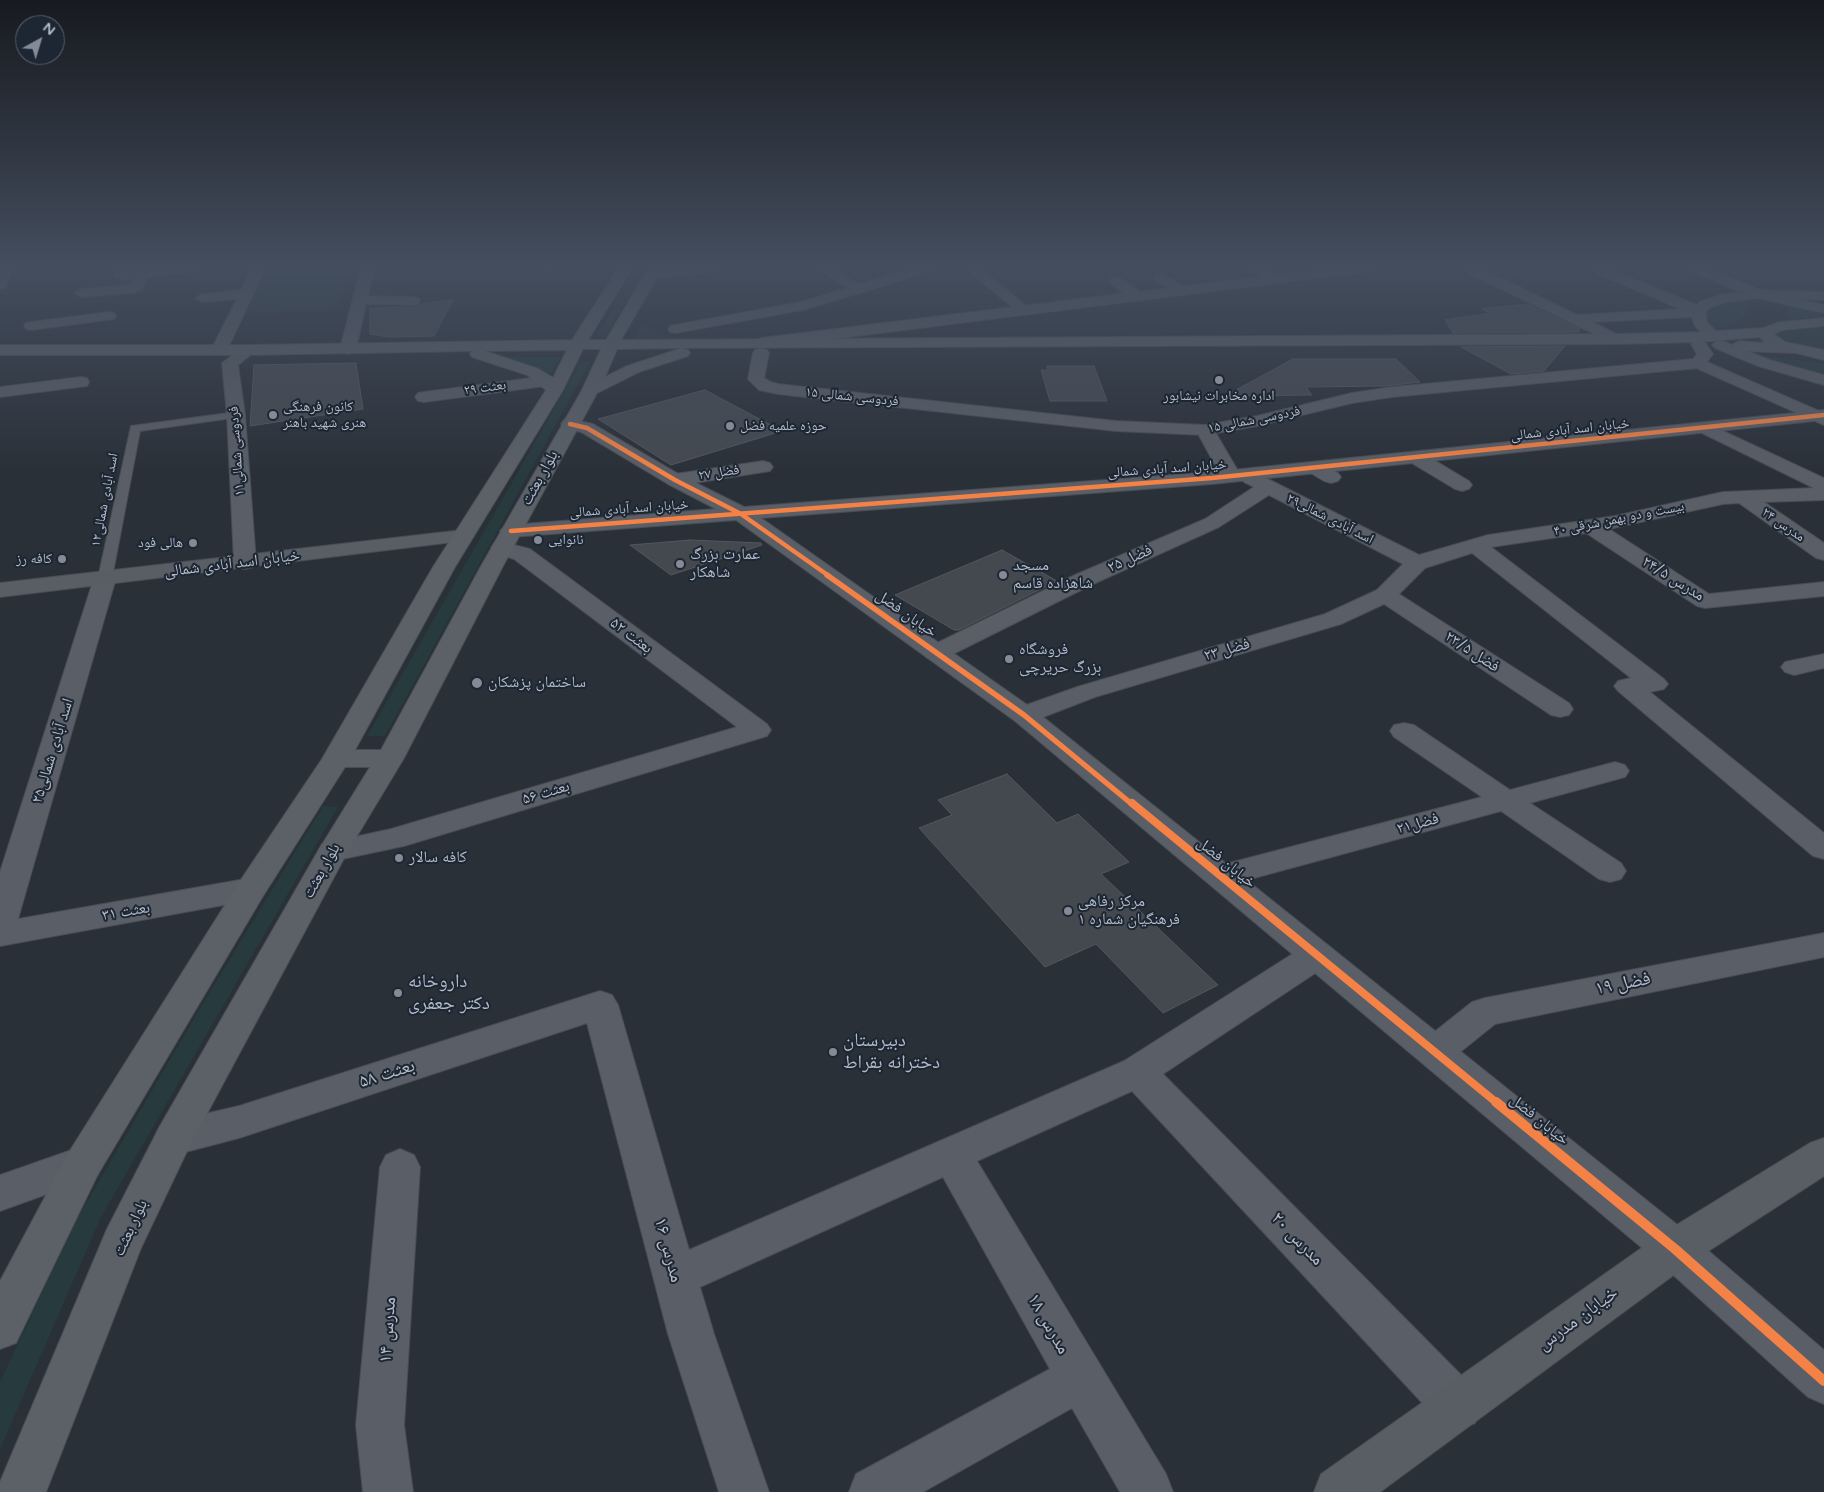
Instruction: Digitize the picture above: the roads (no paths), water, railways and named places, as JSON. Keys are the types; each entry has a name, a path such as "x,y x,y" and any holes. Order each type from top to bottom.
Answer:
{"main road":[{"path":"2,352 22,350 348,349 366,352 482,350 569,339 572,337"},
{"name":"بلوار بعثت","path":"20,1492 122,1244 174,1138 332,851 390,758 507,539 590,390 617,337"},
{"path":"680,337 719,344 758,348 1711,342 1737,337"},
{"path":"758,348 837,337"},
{"path":"1769,337 1768,338 1780,345 1795,350"},
{"path":"482,350 522,340 569,339 610,349 682,353 758,348 1615,339 1711,342 1824,354"},
{"name":"بلوار بعثت","path":"0,1327 83,1164 251,890 336,759 463,536 537,419 569,339"},
{"path":"610,349 719,344"},
{"path":"482,350 533,372 551,385"},
{"path":"590,390 633,369 682,353"},
{"path":"537,419 572,421"},
{"name":"خیابان اسد آبادی شمالی","path":"0,590 463,536"},
{"path":"336,759 390,758"},
{"name":"خیابان مدرس","path":"1339,1492 1675,1249 1824,1155"}],"street":[{"path":"22,350 27,337"},
{"path":"219,350 225,337"},
{"path":"348,349 351,337"},
{"path":"1610,337 1615,339"},
{"path":"1708,337 1711,342 1764,363 1824,380"},
{"path":"1711,342 1704,358 1698,363 1821,417"},
{"name":"فردوسی شمالی ۱۵","path":"758,348 756,379 765,386 778,390 1108,426 1205,430 1257,421 1352,398 1392,392 1698,363"},
{"name":"فردوسی شمالی۱۱","path":"245,562 236,415 230,363 249,350"},
{"path":"0,392 80,382"},
{"name":"بعثت ۲۹","path":"424,397 551,385"},
{"name":"خیابان اسد آبادی شمالی","path":"507,539 741,514 1237,476 1323,473 1417,458 1821,417"},
{"name":"خیابان فضل","path":"572,421 675,480 741,514 1024,715 1675,1249 1824,1381"},
{"path":"1706,428 1824,486"},
{"path":"1205,430 1237,476"},
{"path":"1417,458 1462,485"},
{"name":"فضل ۲۷","path":"675,480 763,467"},
{"name":"اسد آبادی شمالی۲۹","path":"1237,476 1267,487 1417,563"},
{"name":"فضل ۲۵","path":"936,653 1083,580 1212,523 1267,487"},
{"name":"بیست و دو بهمن شرقی ۴۰","path":"1417,563 1488,541 1615,522 1723,498 1824,494"},
{"name":"مدرس ۲۴","path":"1743,497 1824,553"},
{"name":"مدرس ۲۴/۵","path":"1590,526 1705,601 1824,589"},
{"name":"بعثت ۵۲","path":"507,539 522,554 757,730"},
{"path":"1475,545 1655,684 1627,686 1824,850"},
{"name":"فضل ۲۳","path":"1024,715 1086,692 1333,619 1385,595 1417,563"},
{"name":"اسد آبادی شمالی۲۵","path":"0,923 105,578"},
{"name":"فضل ۲۳/۵","path":"1385,595 1560,709"},
{"path":"1794,667 1824,662"},
{"name":"بعثت ۵۶","path":"332,851 392,838 757,730"},
{"path":"1404,731 1610,871"},
{"name":"فضل۲۱","path":"1220,876 1615,770"},
{"name":"بعثت ۳۱","path":"0,934 251,890"},
{"name":"فضل ۱۹","path":"1438,1054 1446,1043 1484,1012 1824,945"},
{"path":"675,1277 1137,1072 1317,955"},
{"name":"بعثت ۵۸","path":"174,1138 239,1122 600,1005"},
{"name":"مدرس ۱۶","path":"600,1005 691,1334 744,1492"},
{"name":"مدرس ۲۰","path":"1137,1072 1458,1406"},
{"name":"مدرس ۱۸","path":"951,1154 1148,1492"},
{"path":"0,1193 83,1164"},
{"name":"مدرس ۱۴","path":"388,1492 380,1425 400,1167"},
{"path":"874,1492 1080,1378"}],"lane":[{"name":"اسد آبادی شمالی۱۲","path":"105,578 135,428 236,415"}],"place":[{"name":"اداره مخابرات نیشابور","path":"1219,380"},
{"name":"کانون فرهنگی هنری شهید باهنر","path":"273,415"},
{"name":"حوزه علمیه فضل","path":"730,426"},
{"name":"نانوایی","path":"538,540"},
{"name":"هالی فود","path":"193,543"},
{"name":"کافه رز","path":"62,559"},
{"name":"عمارت بزرگ شاهکار","path":"680,564"},
{"name":"مسجد شاهزاده قاسم","path":"1003,575"},
{"name":"فروشگاه بزرگ حریرچی","path":"1009,659"},
{"name":"ساختمان پزشکان","path":"477,683"},
{"name":"کافه سالار","path":"399,858"},
{"name":"مرکز رفاهی فرهنگیان شماره ۱","path":"1068,911"},
{"name":"داروخانه دکتر جعفری","path":"398,993"},
{"name":"دبیرستان دخترانه بقراط","path":"833,1052"}]}
